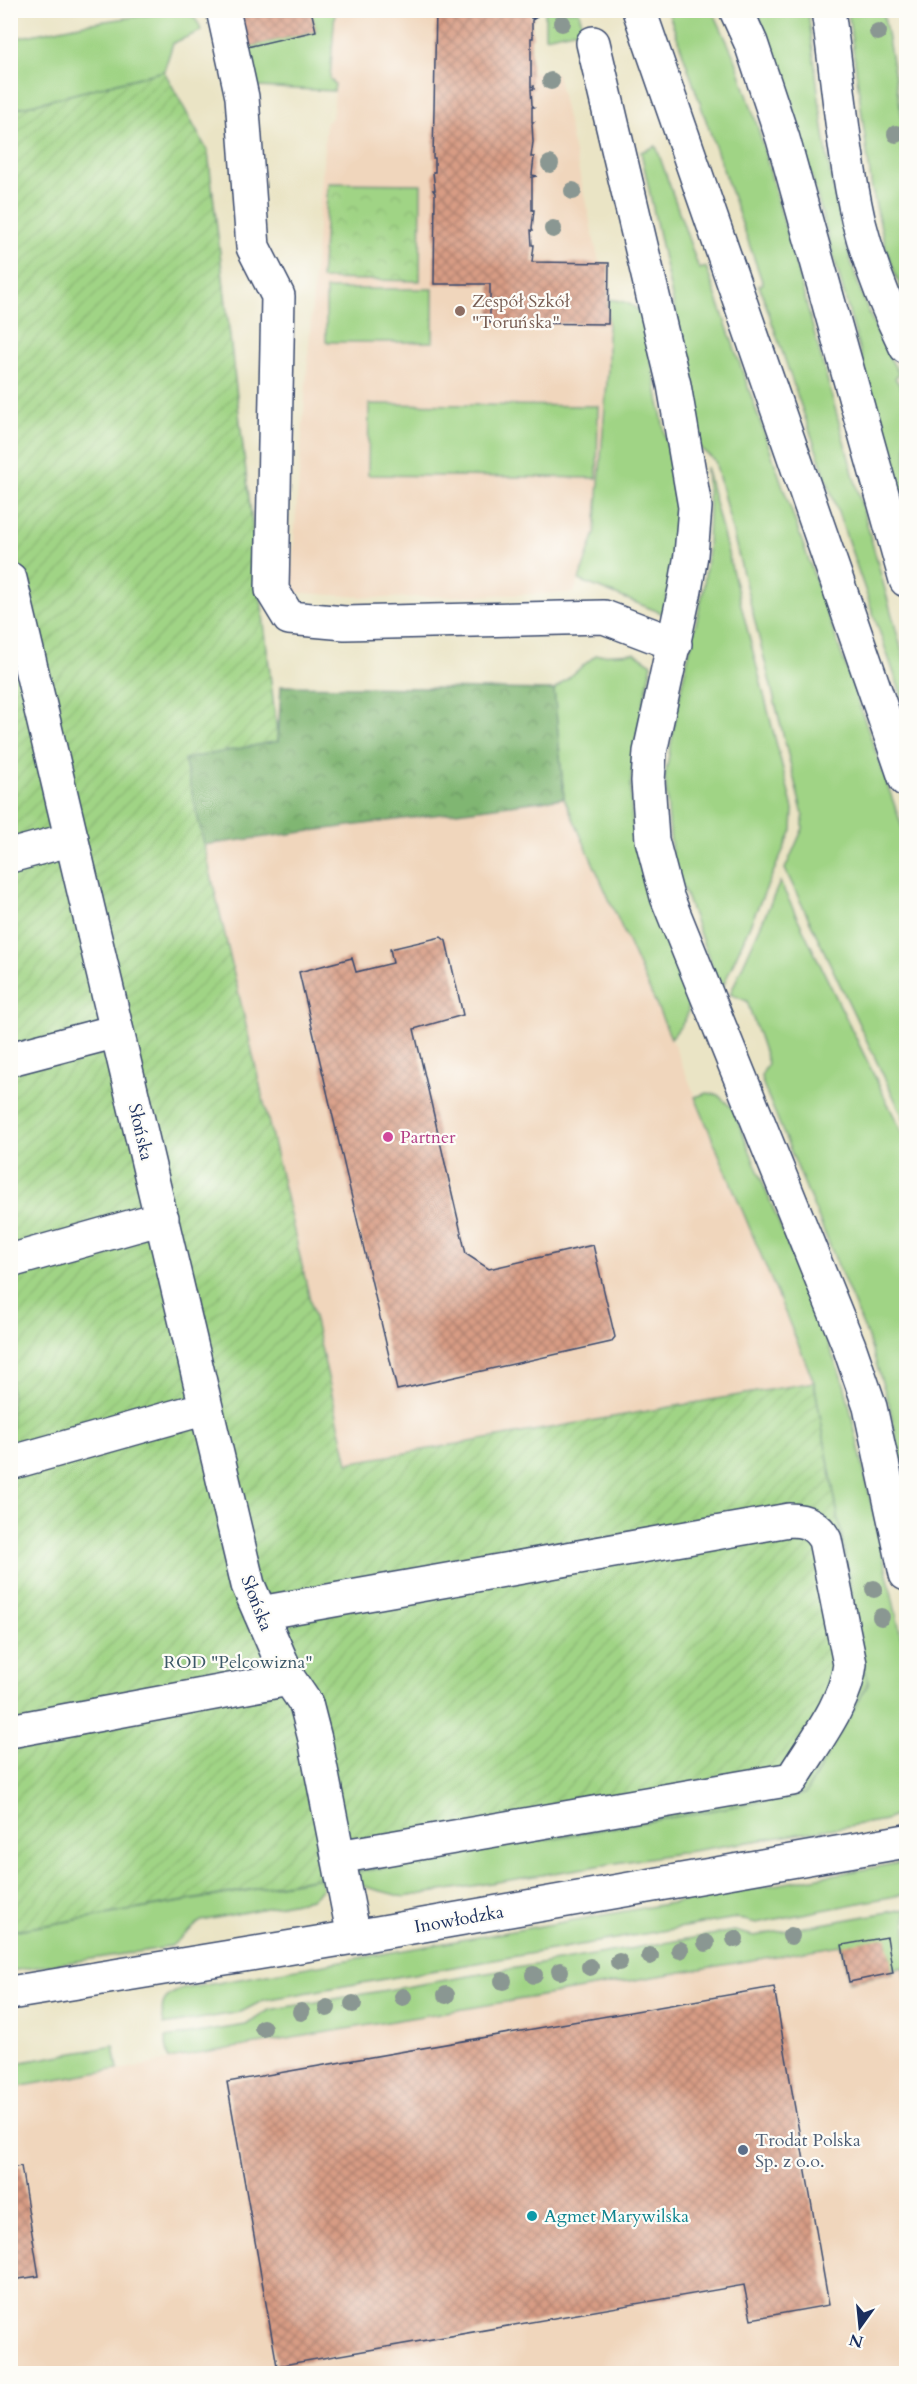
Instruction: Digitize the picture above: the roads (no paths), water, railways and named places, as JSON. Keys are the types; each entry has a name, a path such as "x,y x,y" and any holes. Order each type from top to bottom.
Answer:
{"main road":[{"path":"223,10 242,97 253,247 278,296 272,590 289,618 345,623 604,618 675,644"},
{"path":"639,10 906,780"},
{"path":"736,10 751,43 783,140 906,580"},
{"path":"828,10 849,169 858,219 872,267 906,347"},
{"path":"593,43 674,385 695,507 691,555 675,644 650,752 648,811 658,869 667,897 849,1346 870,1407 906,1574"},
{"name":"Słońska","path":"10,579 19,650 72,839 248,1586 289,1679 306,1704 354,1937"},
{"path":"10,856 72,839"},
{"path":"10,1059 117,1030"},
{"path":"10,1261 162,1218"},
{"path":"10,1463 206,1408"},
{"path":"260,1613 789,1520 802,1520 814,1526 825,1540 850,1664 849,1680 842,1698 792,1779 338,1857"},
{"path":"10,1731 289,1679"},
{"name":"Inowłodzka","path":"10,1993 354,1937 906,1841"}],"place":[{"name":"Zespół Szkół \"Toruńska\"","path":"460,311"},
{"name":"Partner","path":"388,1137"},
{"name":"Trodat Polska Sp. z o.o.","path":"743,2150"},
{"name":"Agmet Marywilska","path":"532,2216"}],"park label":[{"name":"ROD \"Pelcowizna\"","path":"238,1662"}]}
